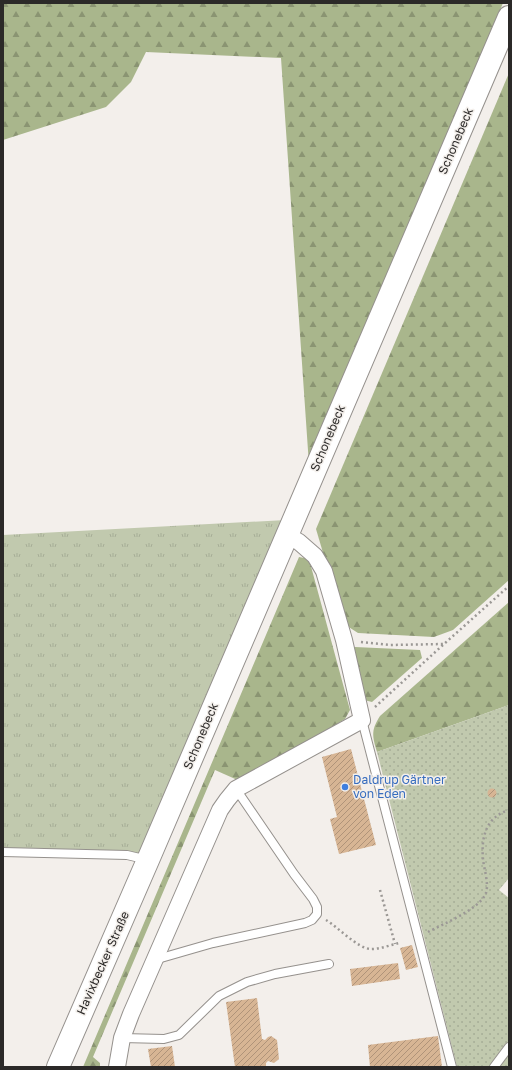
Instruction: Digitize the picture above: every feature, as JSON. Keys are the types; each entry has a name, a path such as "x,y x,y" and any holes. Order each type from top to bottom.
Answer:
{"main road":[{"name":"Schonebeck","path":"148,860 509,17"},
{"name":"Havixbecker Straße","path":"58,1067 148,860"}],"street":[{"path":"117,1067 122,1038 131,1014 220,810 227,800 236,789 362,720 344,640 324,571 314,556 300,542 287,535"}],"lane":[{"path":"362,720 417,938 452,1067"},
{"path":"154,960 213,943 305,923 312,920 317,914 317,907 313,899 294,874 236,789"},
{"path":"3,852 127,855 148,860"},
{"path":"122,1038 164,1039 179,1036 219,996 247,982 275,974 329,964"},
{"path":"494,1067 509,1047"}],"path":[{"path":"362,720 509,586"},
{"path":"344,640 390,646 444,644"},
{"path":"417,938 475,908 486,893 486,875 483,860 482,840 489,823 500,812 509,810"},
{"path":"380,890 395,944"},
{"path":"317,914 336,926 360,946 369,949 399,943"}],"green space":[{"path":"3,3 503,3 309,465 281,58 146,52 131,82 106,107 3,140"},
{"path":"509,73 509,580 453,630 434,637 358,633 344,624 316,529"},
{"path":"286,520 144,854 3,850 3,535"},
{"path":"299,557 309,559 350,710 345,719 242,782 215,770 93,1057 100,1063 100,1067 83,1067"},
{"path":"509,602 509,705 377,752 373,733 380,716"},
{"path":"355,647 420,650 422,658 372,702 364,700 350,652"},
{"path":"509,705 509,878 499,890 509,898 509,1067 457,1067 377,752"}],"building":[{"name":"Daldrup Gärtner von Eden","path":"351,749 376,845 339,854 330,819 337,817 322,757"},
{"path":"492,788 497,793 492,798 487,793"},
{"path":"412,945 418,967 406,970 400,948"},
{"path":"398,963 400,979 352,986 350,969"},
{"path":"257,998 262,1039 265,1040 271,1036 277,1040 279,1059 274,1063 268,1061 266,1063 266,1067 235,1067 226,1002"},
{"path":"438,1036 442,1067 370,1067 368,1045"},
{"path":"172,1046 175,1067 151,1067 148,1049"}],"place":[{"name":"Daldrup Gärtner von Eden","path":"345,787"}]}
